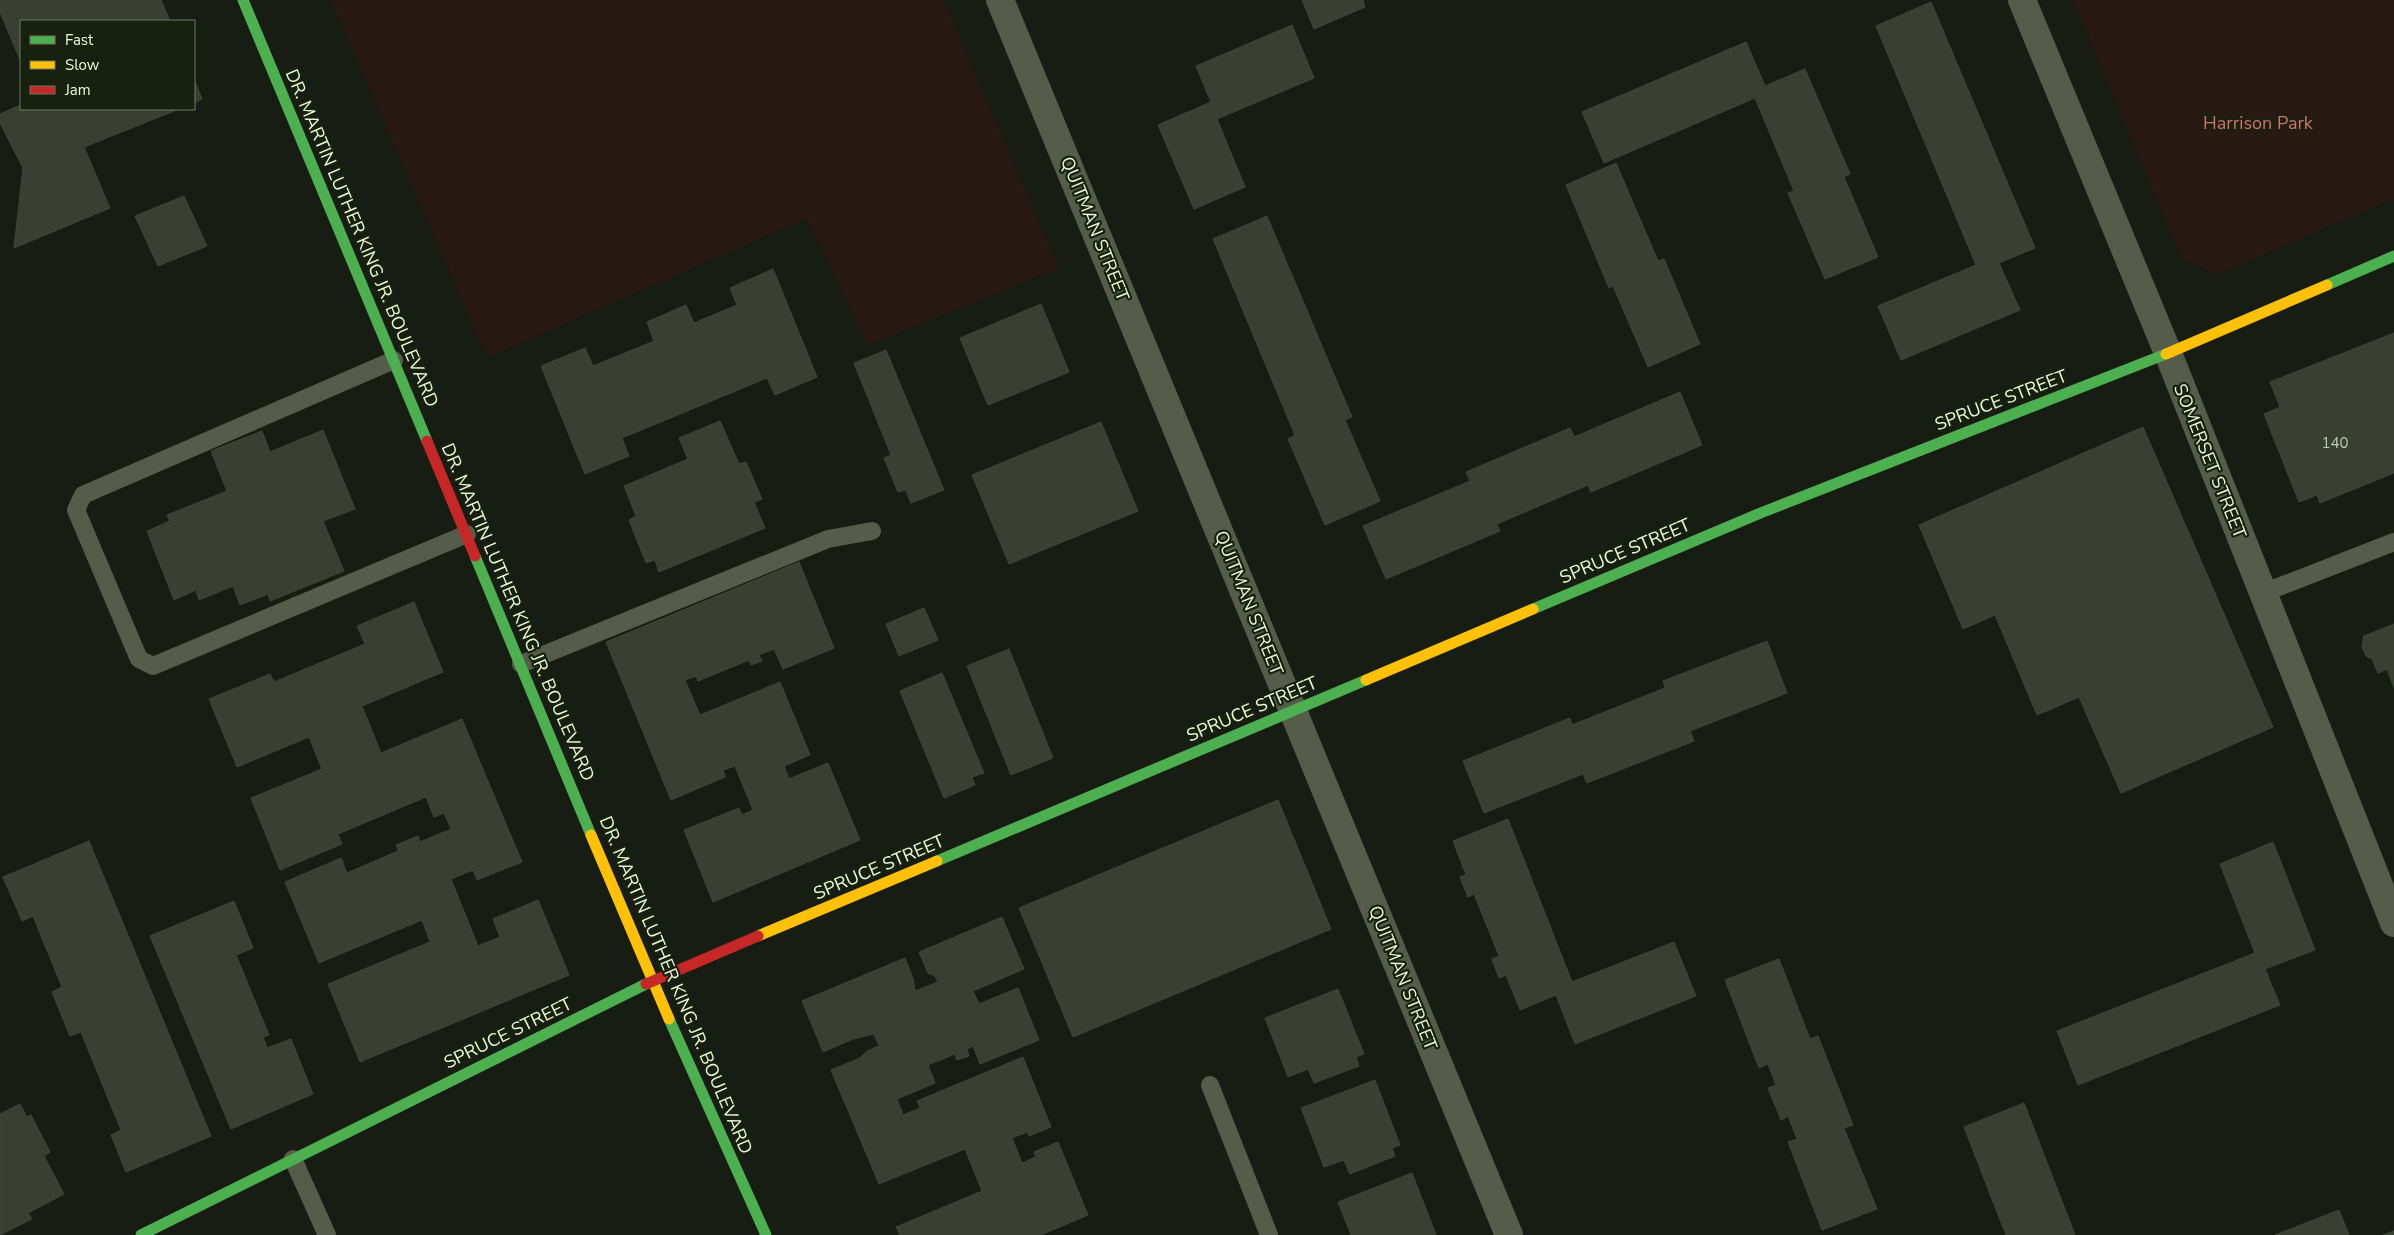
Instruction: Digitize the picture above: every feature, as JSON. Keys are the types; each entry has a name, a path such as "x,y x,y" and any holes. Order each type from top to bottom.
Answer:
{"main road":[{"name":"DR. MARTIN LUTHER KING JR. BOULEVARD","path":"243,0 652,982 766,1235"},
{"name":"SPRUCE STREET","path":"141,1235 652,982 1763,512 2168,353 2394,256"}],"street":[{"name":"QUITMAN STREET","path":"1000,0 1509,1235"},
{"name":"SOMERSET STREET","path":"2022,0 2168,353 2394,923"}],"lane":[{"path":"394,360 82,495 76,510 139,659 153,666 467,534"},
{"path":"521,664 828,539 872,531"},
{"path":"2263,593 2394,542"},
{"path":"1210,1085 1262,1233"},
{"path":"293,1159 327,1235"}],"green space":[{"path":"331,0 943,0 1058,268 868,345 807,218 487,357"},
{"name":"Harrison Park","path":"2073,0 2394,0 2394,198 2217,274 2182,259"}],"building":[{"path":"0,0 161,0 170,20 20,20 20,60 0,12"},
{"path":"1302,0 1363,0 1365,7 1314,29"},
{"path":"1931,2 2035,248 1999,263 2020,310 1901,360 1878,306 1976,265 1876,26"},
{"path":"1292,25 1314,78 1217,119 1245,187 1194,209 1158,125 1211,102 1196,66"},
{"path":"1746,42 1765,86 1805,69 1850,174 1844,177 1878,257 1825,279 1788,193 1794,191 1755,98 1604,163 1582,112"},
{"path":"195,82 202,99 195,102"},
{"path":"20,105 20,110 176,110 84,147 110,208 14,248 23,168 0,123 0,114"},
{"path":"1616,163 1658,261 1664,259 1700,344 1648,367 1613,286 1609,288 1566,185"},
{"path":"184,196 207,246 158,266 135,216"},
{"path":"1267,216 1352,417 1345,420 1380,501 1325,525 1288,439 1295,435 1213,239"},
{"path":"773,269 817,377 775,395 767,378 622,438 629,456 585,474 541,366 585,348 593,366 654,341 647,322 686,305 694,323 737,305 730,288"},
{"path":"1041,304 1069,372 988,405 960,338"},
{"path":"2394,333 2394,473 2320,503 2317,495 2299,502 2264,414 2280,407 2270,382"},
{"path":"886,350 944,490 911,503 906,490 898,492 884,458 891,455 854,363"},
{"path":"1680,392 1702,445 1591,492 1588,485 1497,524 1500,531 1386,579 1363,526 1470,481 1466,472 1570,428 1574,437"},
{"path":"720,421 739,464 746,462 762,499 754,502 765,528 659,572 655,560 646,563 629,520 636,516 624,486 688,459 679,438"},
{"path":"1101,422 1138,511 1009,564 972,475"},
{"path":"2143,427 2273,727 2121,793 2079,697 2037,715 1995,615 1963,629 1919,525"},
{"path":"323,430 355,509 323,521 344,571 270,601 268,594 240,605 233,586 199,600 196,590 174,600 147,531 170,521 167,515 227,491 211,451 262,431 270,452"},
{"path":"799,562 834,648 783,669 774,649 759,655 762,661 751,665 749,660 698,681 696,676 685,680 700,715 780,682 810,755 784,766 789,779 828,763 860,840 713,902 684,830 739,808 742,815 753,810 735,766 723,770 725,777 671,800 606,642"},
{"path":"414,602 443,672 362,706 381,753 462,719 522,862 477,880 473,870 451,879 478,946 500,937 493,919 538,900 569,975 360,1062 328,984 430,942 422,920 319,963 285,882 341,858 347,873 398,851 396,845 418,836 420,842 451,829 444,813 434,817 426,797 338,834 342,844 280,870 251,798 322,769 309,737 237,767 209,699 270,674 274,682 365,644 357,626"},
{"path":"924,608 938,640 899,656 886,624"},
{"path":"2394,624 2394,688 2387,669 2378,673 2372,659 2366,656 2362,647 2364,636"},
{"path":"1767,641 1787,693 1690,731 1694,741 1587,783 1583,774 1484,813 1463,761 1570,718 1572,725 1665,688 1663,681"},
{"path":"1009,649 1053,758 1011,775 967,666"},
{"path":"942,673 984,773 972,777 975,785 944,798 900,691"},
{"path":"1278,800 1331,929 1073,1037 1019,908"},
{"path":"1508,819 1572,982 1674,942 1696,996 1575,1044 1556,995 1520,1010 1506,975 1499,978 1492,959 1499,956 1474,894 1468,897 1460,877 1466,875 1453,841"},
{"path":"89,841 211,1136 126,1172 111,1135 121,1130 81,1032 70,1036 52,992 62,987 33,916 22,921 3,877"},
{"path":"2273,842 2315,950 2265,969 2280,1005 2078,1085 2057,1031 2255,953 2220,864"},
{"path":"234,901 253,948 236,955 269,1035 263,1037 267,1048 291,1039 313,1094 231,1129 150,936"},
{"path":"1002,917 1024,969 973,991 979,1004 1018,988 1039,1040 980,1064 973,1046 967,1049 969,1056 957,1060 955,1054 928,1065 935,1083 897,1099 903,1115 920,1108 917,1101 1023,1057 1051,1127 1029,1136 1027,1132 1012,1138 1022,1163 1036,1157 1034,1152 1058,1142 1088,1215 1041,1235 900,1235 896,1227 982,1191 965,1149 879,1184 831,1070 860,1058 867,1051 879,1046 874,1034 853,1039 823,1052 802,1001 905,958 913,979 915,991 938,982 935,976 928,973 919,952"},
{"path":"1779,959 1810,1039 1818,1036 1853,1125 1844,1128 1877,1209 1822,1230 1788,1142 1797,1139 1788,1116 1781,1120 1768,1088 1776,1085 1768,1064 1759,1068 1725,980"},
{"path":"1338,989 1364,1054 1356,1057 1359,1066 1314,1083 1308,1069 1288,1077 1265,1018"},
{"path":"1375,1080 1400,1145 1392,1148 1395,1156 1350,1174 1344,1160 1324,1167 1301,1108"},
{"path":"2024,1103 2075,1235 2006,1235 1964,1127"},
{"path":"20,1104 27,1117 31,1115 50,1152 44,1156 64,1194 28,1213 32,1219 0,1235 0,1114"},
{"path":"1412,1173 1436,1235 1351,1235 1338,1202"},
{"path":"2339,1210 2349,1235 2275,1235"},
{"path":"2394,1231 2394,1235 2383,1235"}],"traffic: fast":[{"path":"243,0 427,441"},
{"path":"2327,285 2394,256"},
{"path":"1533,609 1763,512 2166,354"},
{"path":"475,556 591,835"},
{"path":"937,861 1366,680"},
{"path":"141,1235 646,984"},
{"path":"669,1019 766,1235"}],"traffic: slow":[{"path":"2166,354 2327,285"},
{"path":"1366,680 1533,609"},
{"path":"591,835 669,1019"},
{"path":"758,936 937,861"}],"traffic: jam":[{"path":"427,441 475,556"},
{"path":"646,984 758,936"}]}
